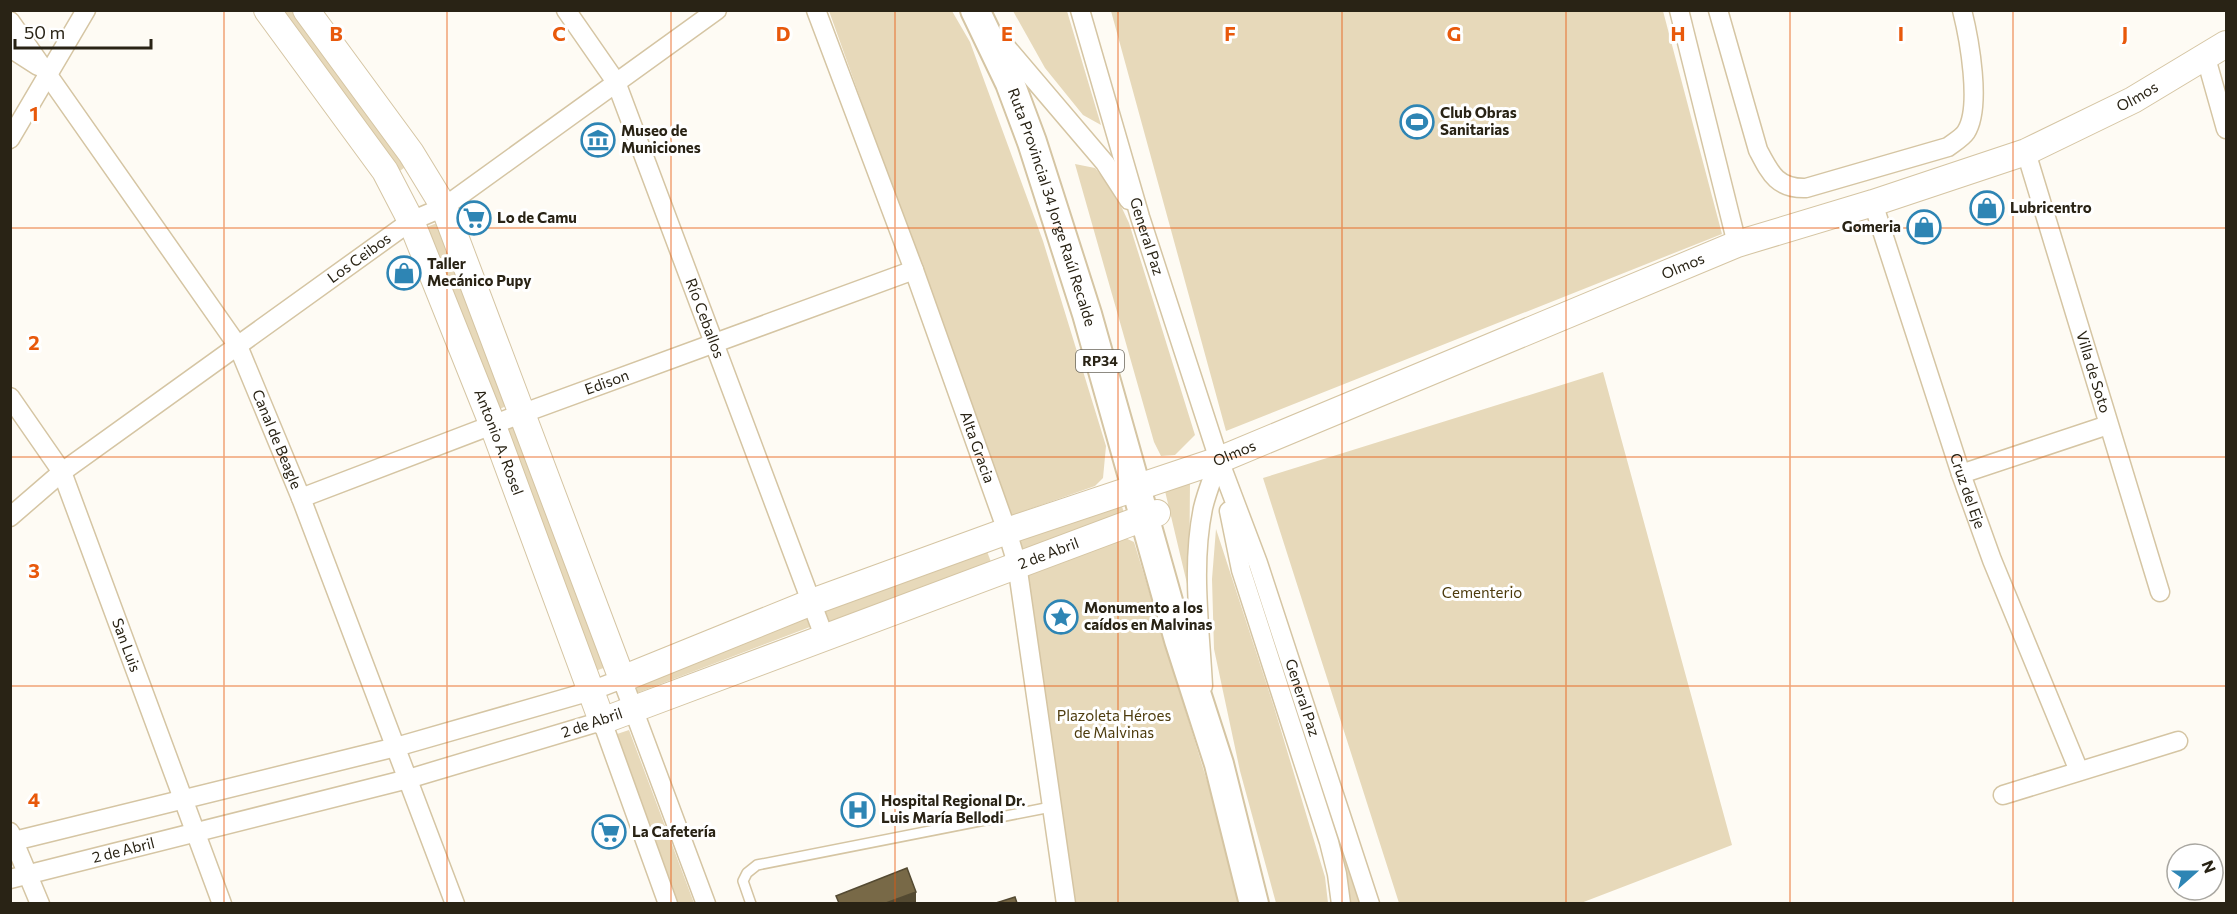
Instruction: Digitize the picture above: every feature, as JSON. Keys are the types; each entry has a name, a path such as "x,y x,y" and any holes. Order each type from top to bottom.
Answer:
{"main road":[{"name":"Ruta Provincial 34 Jorge Raúl Recalde","path":"987,23 1043,140 1189,637 1205,718 1254,903"}],"street":[{"path":"10,139 86,10"},
{"name":"Antonio A. Rosel","path":"267,10 385,171 411,221 493,426 668,903"},
{"name":"Antonio A. Rosel","path":"306,10 411,153 444,207 706,903"},
{"name":"Río Ceballos","path":"566,10 616,82 824,636"},
{"name":"Los Ceibos","path":"10,517 62,472 411,221 444,207 717,10"},
{"name":"Alta Gracia","path":"816,10 914,270 1017,564 1066,903"},
{"name":"General Paz","path":"1080,10 1140,217 1219,460 1258,563 1370,903"},
{"path":"1679,10 1737,244"},
{"path":"1718,10 1758,150 1769,172 1781,184 1795,189 1806,188 1948,147 1966,133 1971,117 1973,94 1971,44 1962,10"},
{"name":"Canal de Beagle","path":"10,21 50,74 238,346 301,498 455,903"},
{"path":"987,23 1105,163 1140,217"},
{"path":"10,48 50,74"},
{"path":"2216,51 2226,129"},
{"name":"Olmos","path":"1143,486 1219,460 1737,244 1873,203 2026,152 2133,100 2216,51"},
{"name":"Villa de Soto","path":"2026,152 2160,592"},
{"name":"Cruz del Eje","path":"1873,203 1961,474 1992,560 2079,771"},
{"name":"Edison","path":"301,498 521,414 914,270"},
{"name":"San Luis","path":"10,397 62,472 222,903"},
{"path":"1961,474 2108,425"},
{"path":"1205,718 1197,580 1199,537 1204,506 1219,460"},
{"name":"General Paz","path":"1219,460 1241,570 1329,842 1341,903"},
{"name":"2 de Abril","path":"12,838 396,747 591,691 812,602 1007,531 1143,486"},
{"name":"2 de Abril","path":"19,878 408,779 602,721 1151,514"},
{"path":"2003,795 2178,741"},
{"path":"12,838 19,878 40,903"}],"lane":[{"path":"751,903 743,881 747,873 757,865 1051,807"}],"green space":[{"path":"279,11 296,11 408,165 397,173"},
{"path":"829,11 952,11 970,42 1043,241 1106,446 1103,478 1095,486 1010,516"},
{"path":"1013,11 1067,11 1101,125 1083,115 1045,68"},
{"name":"Club Obras Sanitarias","path":"1111,11 1663,11 1722,234 1226,431"},
{"path":"1075,164 1095,168 1114,191 1129,223 1195,435 1175,455 1161,456 1154,442"},
{"path":"437,223 508,405 496,411 424,228"},
{"name":"Cementerio","path":"1603,372 1732,845 1581,903 1399,903 1263,478"},
{"path":"515,426 606,667 593,672 502,431"},
{"path":"1190,482 1189,592 1165,491"},
{"path":"1120,500 1125,516 1023,550 1018,534"},
{"path":"1216,529 1274,707 1325,877 1328,903 1276,903 1240,771 1214,649 1212,579"},
{"name":"Plazoleta Héroes de Malvinas","path":"1121,536 1134,542 1211,794 1240,903 1075,903 1028,576 1031,567"},
{"path":"985,546 991,562 827,624 822,608"},
{"path":"806,615 810,627 637,693 633,682"},
{"path":"1276,633 1364,903 1346,903 1270,635"},
{"path":"629,730 694,903 677,903 614,735"}],"building":[{"path":"907,868 916,892 886,903 839,903 836,896"},
{"path":"1015,897 1017,903 996,903"}],"place":[{"name":"Club Obras Sanitarias","path":"1417,122"},
{"name":"Museo de Municiones","path":"598,140"},
{"name":"Lubricentro","path":"1987,208"},
{"name":"Lo de Camu","path":"474,218"},
{"name":"Gomeria","path":"1924,227"},
{"name":"Taller Mecánico Pupy","path":"404,273"},
{"name":"Monumento a los caídos en Malvinas","path":"1061,617"},
{"name":"Hospital Regional Dr. Luis María Bellodi","path":"858,810"},
{"name":"La Cafetería","path":"609,832"}]}
